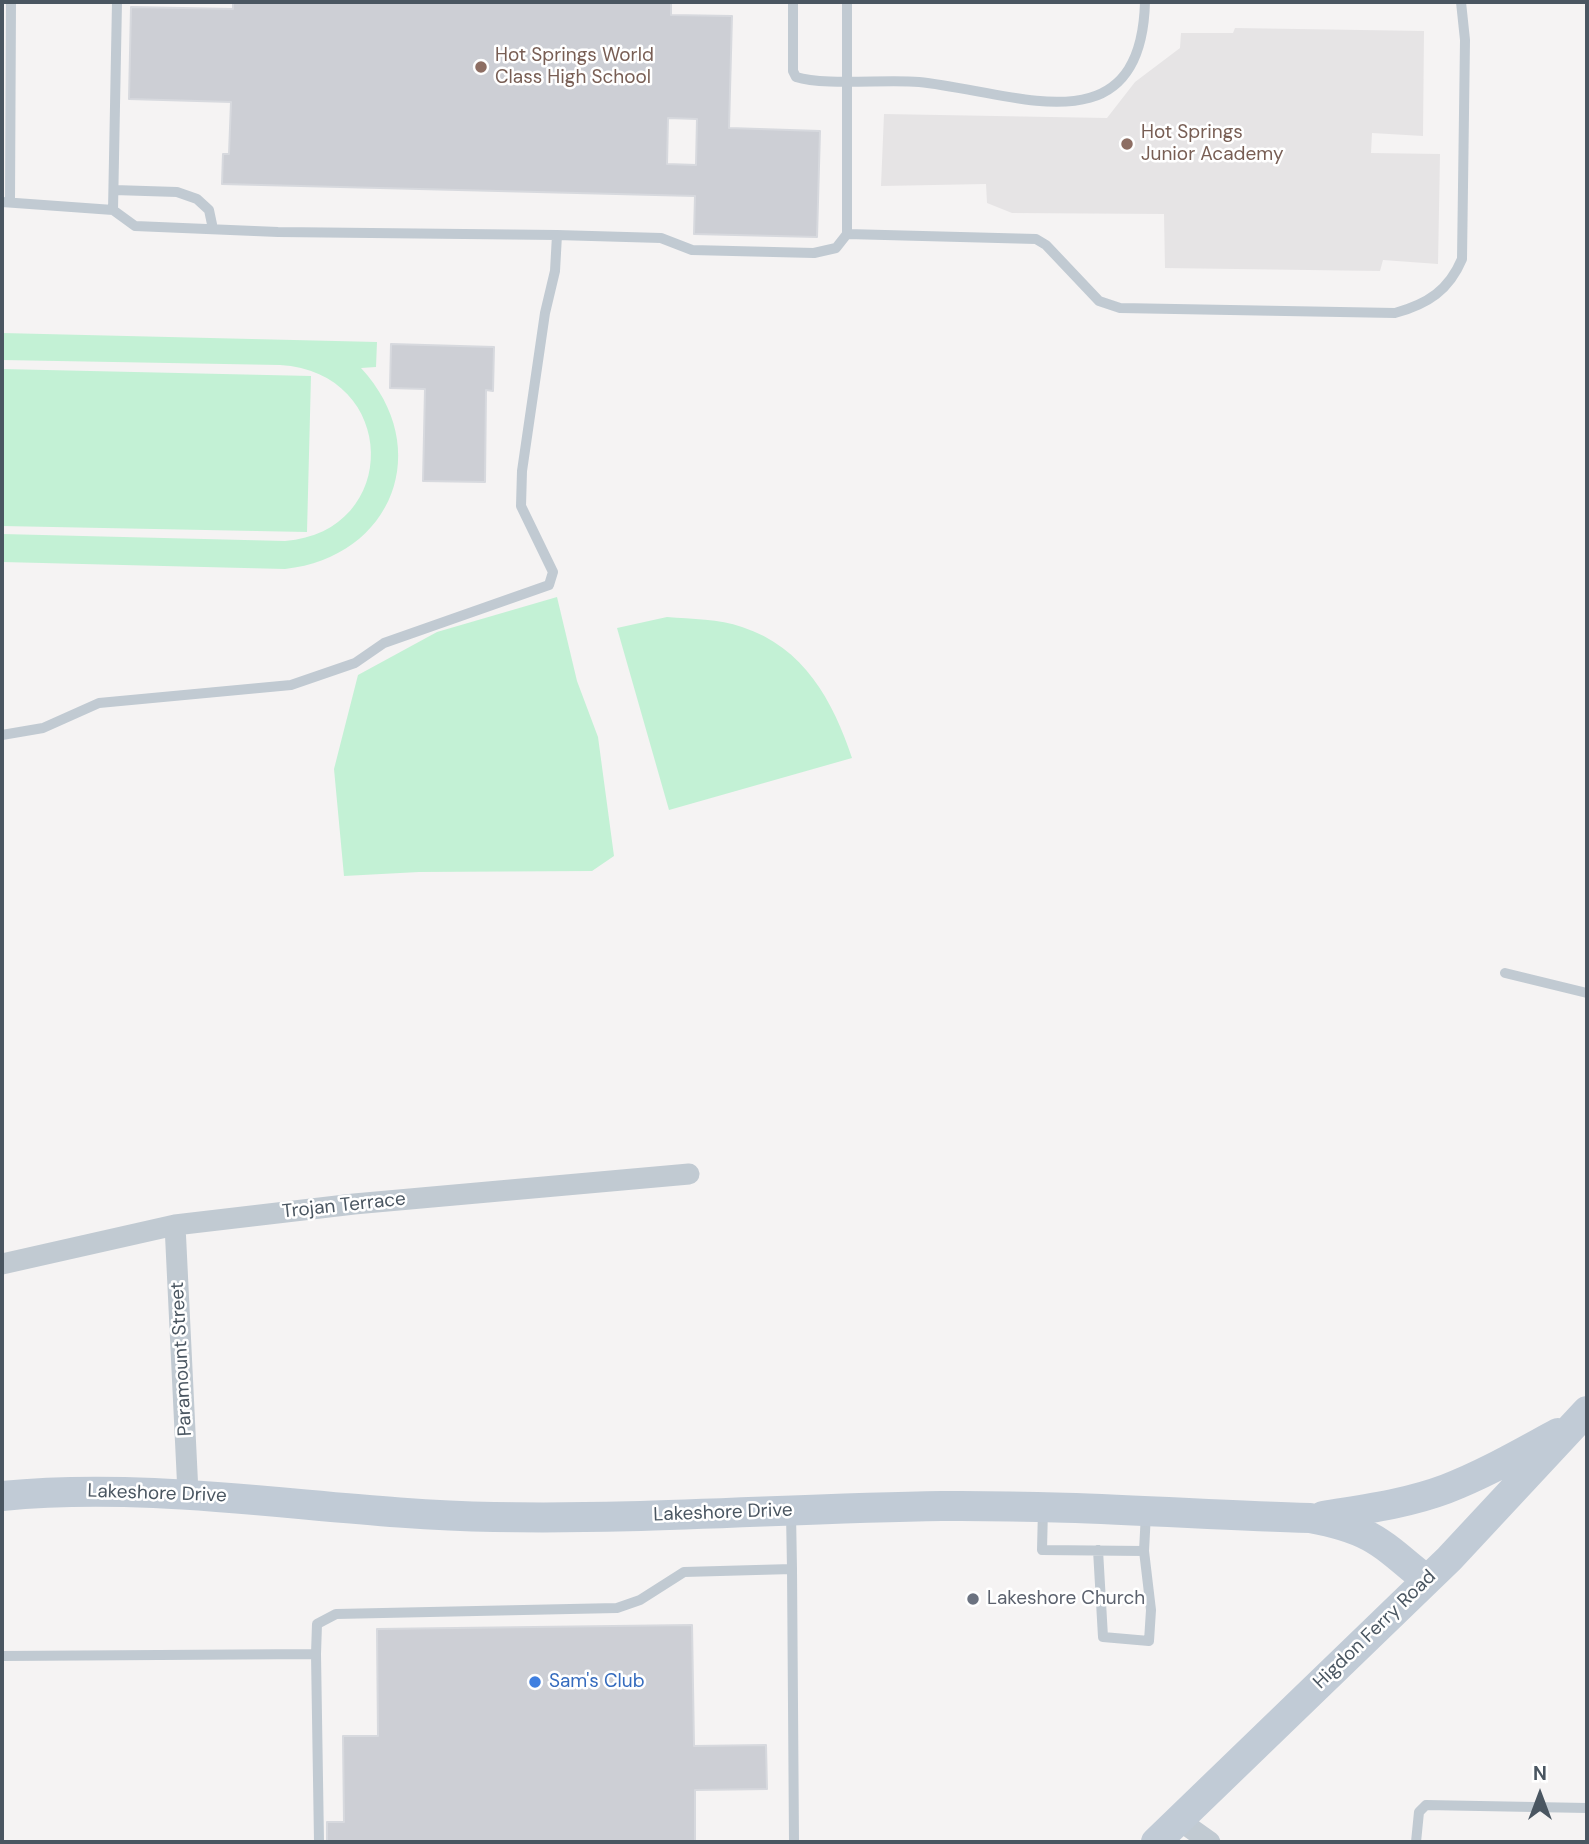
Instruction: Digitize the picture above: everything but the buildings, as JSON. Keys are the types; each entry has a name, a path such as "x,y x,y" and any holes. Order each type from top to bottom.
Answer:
{"street":[{"name":"Trojan Terrace","path":"2,1264 175,1225 354,1204 689,1174"},
{"name":"Paramount Street","path":"175,1225 188,1493"},
{"path":"1310,1518 1404,1501 1443,1490 1584,1422"},
{"name":"Higdon Ferry Road","path":"1156,1842 1426,1580 1584,1422"},
{"name":"Lakeshore Drive","path":"2,1496 52,1491 188,1493 493,1517 946,1506 1310,1518 1348,1525 1374,1536 1426,1580"},
{"path":"1179,1820 1210,1842"}],"lane":[{"path":"10,2 6,202 113,210 135,226 660,238 692,250 814,253 836,248 847,234 847,2"},
{"path":"113,210 117,2"},
{"path":"793,2 793,71 796,77 939,84 1034,102 1076,102 1093,98 1132,67 1143,41 1145,2"},
{"path":"847,234 1036,239 1046,244 1099,301 1119,308 1395,313 1417,307 1439,295 1455,276 1462,259 1465,40 1461,2"},
{"path":"114,190 177,192 197,199 209,210 213,229"},
{"path":"2,735 43,727 99,702 291,685 355,663 384,643 549,585 553,572 521,506 522,471 545,313 555,271 557,235"},
{"path":"1506,974 1587,993"},
{"path":"1043,1509 1042,1550 1144,1551"},
{"path":"791,1511 794,1842"},
{"path":"1098,1550 1103,1637 1149,1641 1152,1610 1144,1551 1146,1513"},
{"path":"319,1842 317,1624 336,1614 617,1608 640,1600 684,1573 792,1569"},
{"path":"2,1656 316,1654"},
{"path":"1416,1842 1419,1812 1426,1805 1587,1808"}],"shaded area":[{"name":"Hot Springs Junior Academy","path":"1235,28 1424,31 1423,136 1372,133 1371,153 1440,154 1438,264 1383,260 1380,271 1165,268 1164,214 1012,213 987,203 986,184 881,186 884,114 1107,118 1135,82 1180,48 1181,33 1233,33"}],"green space":[{"path":"2,333 377,342 376,367 361,368 383,399 396,431 398,464 391,494 376,521 353,544 322,560 285,569 2,562 2,534 285,541 323,531 350,511 366,483 371,452 365,421 347,394 319,374 280,365 2,360"},
{"path":"2,369 311,376 307,532 2,526"},
{"path":"557,597 577,681 598,737 614,856 592,871 419,872 344,876 334,769 358,675 437,632"},
{"path":"667,617 733,624 764,636 783,648 799,662 825,697 836,716 852,758 669,810 617,628"}],"place":[{"name":"Hot Springs World Class High School","path":"481,67"},
{"name":"Hot Springs Junior Academy","path":"1127,144"},
{"name":"Lakeshore Church","path":"973,1599"},
{"name":"Sam's Club","path":"535,1682"}]}
